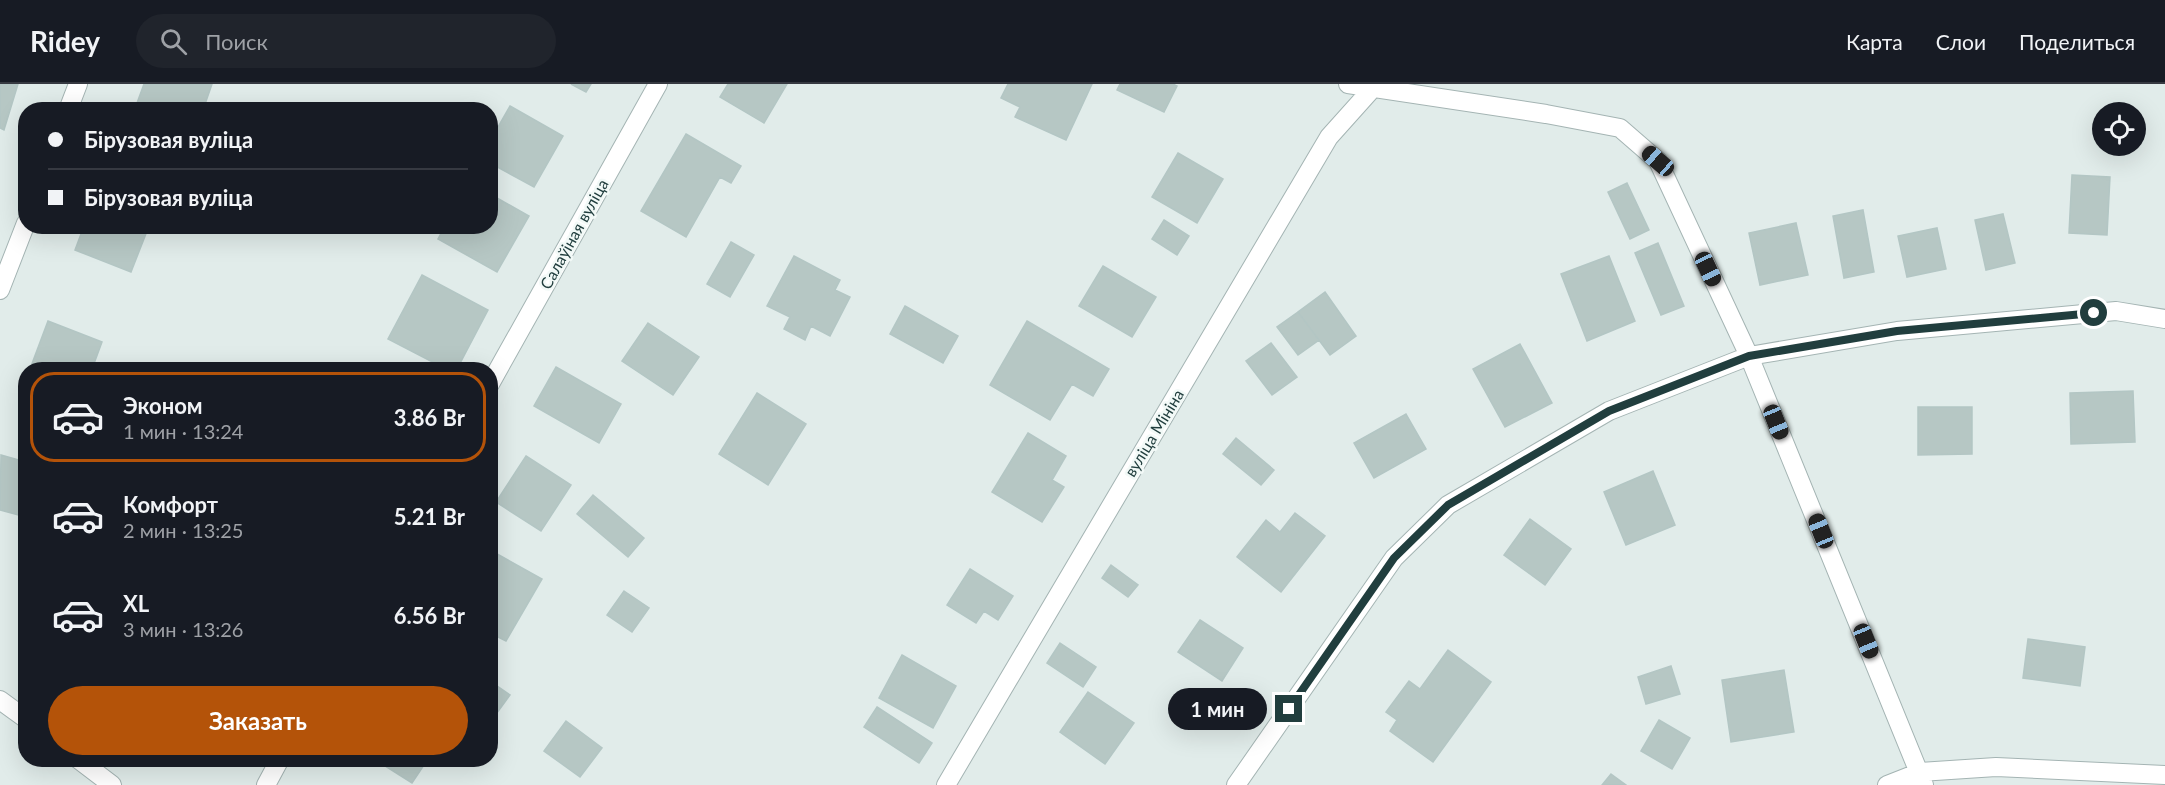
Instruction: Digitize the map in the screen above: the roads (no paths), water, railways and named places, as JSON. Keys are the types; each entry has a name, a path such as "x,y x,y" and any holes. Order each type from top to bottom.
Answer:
{"street":[{"path":"71,102 78,84"},
{"name":"Салаўіная вуліца","path":"498,370 658,84"},
{"path":"1348,84 1546,114 1620,128 1658,161 1749,356 1922,779"},
{"name":"вуліца Мініна","path":"946,785 1329,137 1372,89"},
{"path":"0,290 22,234"},
{"path":"1236,785 1394,558 1448,505 1609,411 1749,356 1897,331 2115,311 2165,319"},
{"path":"0,700 18,714"},
{"path":"88,767 112,785"},
{"path":"266,785 276,767"},
{"path":"1887,785 1996,767 2165,775"}]}
